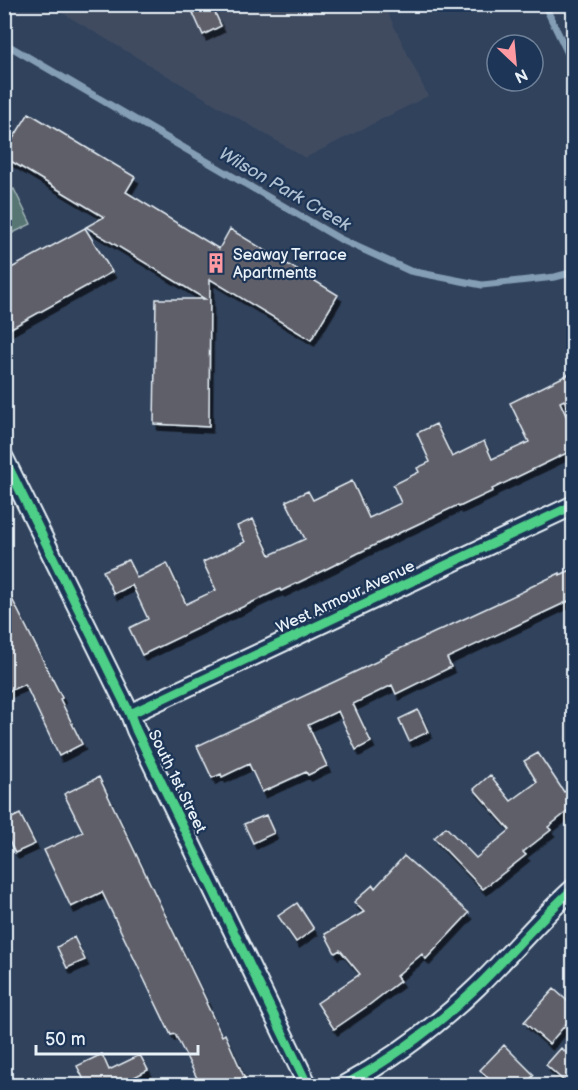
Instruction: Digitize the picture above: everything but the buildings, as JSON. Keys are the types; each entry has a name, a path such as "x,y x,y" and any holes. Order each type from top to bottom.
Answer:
{"street":[{"name":"South 1st Street","path":"4,458 130,714 308,1086"},
{"name":"West Armour Avenue","path":"130,714 573,505"},
{"path":"343,1086 372,1070 431,1028 477,987 553,906 573,888"}],"shaded area":[{"path":"49,5 384,5 428,96 305,158"}],"green space":[{"path":"14,189 31,224 9,235 5,224 5,193"}],"waterway":[{"path":"544,4 574,66"},
{"name":"Wilson Park Creek","path":"4,43 340,239 410,271 482,285 555,277 574,272"}],"cycle path":[{"path":"4,458 130,714 308,1086"},
{"path":"130,714 574,505"},
{"path":"343,1086 379,1065 446,1015 477,987 574,888"}],"place":[{"name":"Seaway Terrace Apartments","path":"216,263"}]}
